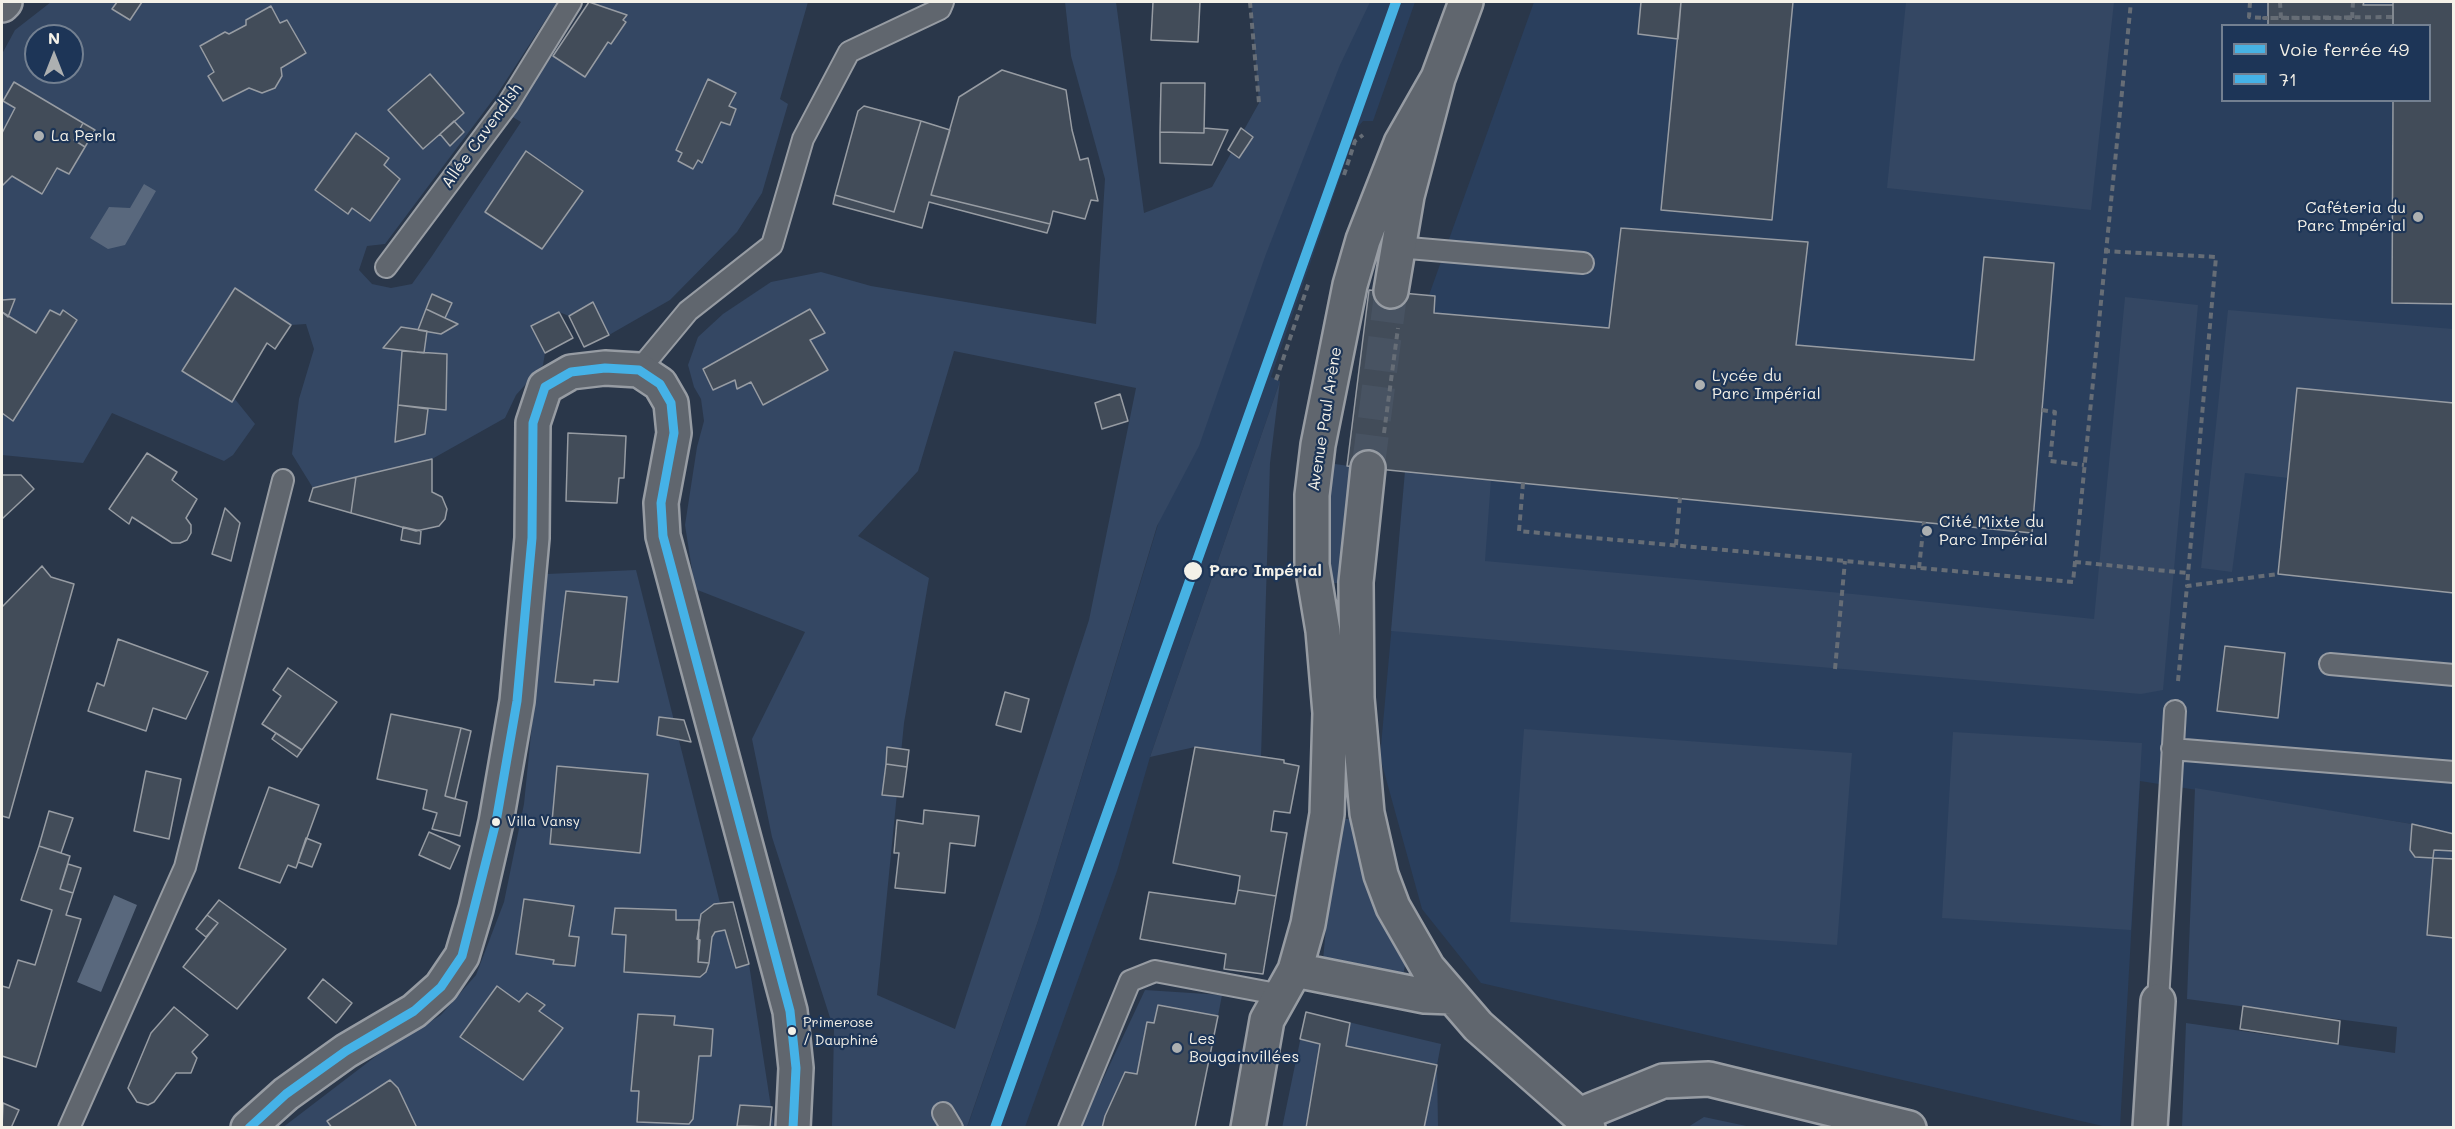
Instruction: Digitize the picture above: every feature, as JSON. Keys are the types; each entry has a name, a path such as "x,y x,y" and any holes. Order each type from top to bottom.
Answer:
{"street":[{"path":"2,5 5,2"},
{"name":"Avenue Paul Arène","path":"1391,291 1397,247 1438,78 1466,2"},
{"name":"Avenue Paul Arène","path":"1248,1128 1267,1020 1288,982 1312,902 1327,814 1330,762 1327,667 1312,565 1312,495 1318,445 1350,285 1363,240 1401,143 1438,78"},
{"path":"248,1128 286,1094 346,1051 414,1011 441,987 462,956 476,909 496,822 517,701 532,538 533,423 545,387 571,372 605,368 639,370 660,384 671,403 674,433 661,503 663,536 790,1011 796,1068 793,1128"},
{"path":"1368,468 1356,582 1358,709 1367,813 1381,875 1393,907 1428,968 1452,998 1478,1026 1583,1121 1663,1082 1709,1079 1909,1128"},
{"path":"1288,982 1452,998"},
{"path":"2150,1128 2158,1001"}],"lane":[{"name":"Allée Cavendish","path":"386,267 508,104 571,2"},
{"path":"639,370 688,311 772,245 803,139 849,52 940,9 943,2"},
{"path":"1397,247 1583,263"},
{"path":"69,1128 185,867 283,480"},
{"path":"2331,664 2454,675"},
{"path":"2158,1001 2175,711"},
{"path":"2172,749 2454,772"},
{"path":"1069,1128 1130,981 1155,971 1288,982"}],"path":[{"path":"1250,2 1259,103"},
{"path":"1523,483 1519,531 2073,582 2104,251 2131,2"},
{"path":"2250,2 2249,17 2352,18"},
{"path":"2280,2 2280,18"},
{"path":"2352,18 2353,2"},
{"path":"2265,18 2393,17 2280,18"},
{"path":"2104,251 2216,257 2175,711"},
{"path":"1384,434 1399,325"},
{"path":"2042,410 2055,412 2050,461 2084,465"},
{"path":"1676,545 1680,498"},
{"path":"1919,568 1924,522"},
{"path":"1835,669 1845,561"},
{"path":"2075,562 2188,573"},
{"path":"2187,586 2278,574"}],"shaded area":[{"path":"51,2 117,2 112,9 129,20 142,2 557,2 498,93 385,244 367,246 359,270 372,284 391,288 412,284 432,256 521,122 511,116 589,2 808,2 780,99 788,104 762,193 737,232 670,300 609,335 593,302 569,316 559,312 531,325 545,353 543,365 516,395 505,418 432,459 313,488 292,454 299,399 314,349 306,324 291,325 235,288 182,371 234,398 255,424 233,455 224,461 112,413 83,463 2,455 2,54 15,30"},
{"path":"1065,2 1116,2 1144,213 1212,187 1259,103 1251,2 1370,2 1340,65 1266,254 1199,446 1157,526 1038,921 967,1127 832,1127 834,1030 772,837 752,739 805,632 695,589 685,525 697,447 704,421 701,399 694,387 688,365 698,337 723,314 771,282 821,272 871,286 1096,324 1105,179 1071,56","holes":["954,351 1136,388 1089,620 955,1029 877,995 904,723 929,578 858,536 918,471"]},
{"path":"1316,2 1415,2 1373,121 1363,121 1357,128 1271,377 1280,381 1150,757 1117,871 1025,1127 967,1128 1038,921"},
{"name":"Cité Mixte du Parc Impérial","path":"1534,2 2453,2 2453,835 2412,824 2140,781 2120,1127 2107,1127 1481,983 1422,909 1380,757 1419,323"},
{"path":"1906,2 2114,2 2091,210 1887,188"},
{"path":"144,184 156,191 125,245 108,249 90,238 109,207 130,208"},
{"path":"2125,297 2198,305 2163,690 2141,694 1391,631 1405,471 1491,480 1485,561 1853,594 2094,619"},
{"path":"2228,310 2453,329 2453,403 2297,388 2288,478 2245,473 2232,572 2201,568"},
{"path":"1280,381 1270,463 1261,757 1195,747 1150,757"},
{"path":"1328,463 1356,467 1344,584 1326,582"},
{"path":"636,570 720,903 733,902 749,964 774,1127 282,1128 380,1053 441,1015 476,975 504,902 524,804 547,574"},
{"path":"1524,729 1852,753 1837,945 1510,922"},
{"path":"1953,732 2142,743 2131,930 1942,918"},
{"path":"2195,788 2412,824 2453,835 2453,1127 2182,1128 2186,1023 2395,1053 2397,1027 2187,999"},
{"path":"1336,819 1355,819 1406,960 1403,976 1323,960"},
{"path":"114,895 137,905 101,992 77,982"},
{"path":"1145,990 1222,995 1218,1016 1158,1005 1154,1023 1147,1022 1137,1074 1125,1073 1102,1127 1080,1128"},
{"path":"1306,1012 1441,1044 1437,1065 1438,1127 1282,1128"},
{"path":"1704,1117 1751,1127 1688,1127"}],"building":[{"path":"117,2 142,2 130,20 112,9"},
{"path":"589,2 627,15 623,20 626,22 611,44 608,42 585,77 553,56"},
{"path":"1153,2 1200,2 1198,42 1151,40"},
{"path":"1641,2 1681,2 1678,39 1638,34"},
{"path":"1681,2 1793,2 1772,220 1661,210"},
{"path":"2268,2 2364,2 2363,5 2393,5 2393,24 2268,24"},
{"path":"2393,2 2454,2 2454,304 2392,303 2393,102 2431,102 2431,24 2393,24"},
{"path":"271,6 280,23 287,20 306,53 281,68 282,76 275,88 262,93 249,88 223,101 208,76 214,72 200,46 225,32 229,34 246,25 246,20"},
{"path":"1002,70 1066,90 1072,130 1080,160 1088,158 1098,201 1091,200 1085,219 1053,211 1050,224 931,195 959,97"},
{"path":"430,74 464,113 423,149 388,110"},
{"path":"708,79 736,93 729,106 736,109 730,125 721,122 702,163 698,160 693,169 678,161 682,153 676,150"},
{"name":"La Perla","path":"14,82 83,123 74,140 85,147 69,174 57,168 42,194 12,176 2,186 2,133 15,108 3,101"},
{"path":"1161,83 1205,83 1204,133 1160,132"},
{"path":"864,106 921,121 894,212 835,195 858,111"},
{"path":"454,121 464,132 450,146 440,134"},
{"path":"921,121 950,130 931,195 1050,224 1047,233 929,202 922,228 833,204 835,195 894,212"},
{"path":"83,123 95,130 85,147 74,140"},
{"path":"1204,128 1228,130 1212,165 1160,163 1160,132 1204,133"},
{"path":"1241,128 1253,137 1239,158 1228,150"},
{"path":"356,133 389,158 384,165 400,179 370,221 352,208 348,214 315,190"},
{"path":"526,151 583,191 542,249 485,212"},
{"name":"Lycée du Parc Impérial","path":"1621,228 1808,242 1796,345 1974,360 1984,257 2054,263 2032,533 1347,466 1369,290 1435,296 1434,313 1609,328"},
{"path":"235,288 291,325 275,349 267,343 232,402 182,371"},
{"path":"432,294 452,303 445,318 426,309"},
{"path":"15,299 8,317 2,312 2,300"},
{"path":"593,302 609,335 584,347 569,316"},
{"path":"426,309 458,324 441,334 418,330"},
{"path":"810,309 825,333 810,340 828,370 763,405 751,382 737,389 735,380 713,390 703,369"},
{"path":"50,310 60,315 63,310 77,320 13,421 2,413 2,312 36,333"},
{"path":"559,312 573,338 545,353 531,326"},
{"path":"401,327 427,331 424,353 383,348"},
{"path":"402,351 447,354 446,410 398,405"},
{"path":"2297,388 2454,403 2454,593 2278,574"},
{"path":"1120,394 1128,421 1102,429 1095,403"},
{"path":"398,405 428,409 425,434 395,442"},
{"path":"568,433 626,436 624,478 619,478 617,503 566,501"},
{"path":"147,453 177,472 172,480 197,499 186,518 191,525 191,533 187,540 180,543 172,543 132,517 129,524 109,509"},
{"path":"432,459 432,492 442,497 447,509 445,519 439,526 416,531 351,513 356,477"},
{"path":"2,475 21,475 34,489 2,519"},
{"path":"356,477 351,513 309,501 313,488"},
{"path":"225,508 240,523 231,561 212,554"},
{"path":"403,527 421,531 420,544 401,540"},
{"path":"42,566 51,577 74,584 9,818 2,816 2,607"},
{"path":"566,591 627,597 618,682 594,680 594,685 555,682"},
{"path":"118,639 208,672 186,719 153,708 146,731 88,711 97,683 104,686"},
{"path":"2225,646 2285,653 2278,718 2217,711"},
{"path":"288,668 337,702 302,750 262,724 281,696 273,690"},
{"path":"1005,692 1029,699 1021,732 996,725"},
{"path":"391,714 461,728 445,796 467,802 460,836 432,829 437,813 423,809 427,790 377,779"},
{"path":"659,717 684,720 691,742 657,735"},
{"path":"461,728 471,731 455,799 445,796"},
{"path":"276,733 302,750 297,757 272,739"},
{"path":"887,747 909,750 907,767 886,764"},
{"path":"1195,747 1284,760 1284,763 1299,766 1290,813 1274,811 1271,831 1287,833 1276,896 1238,890 1240,876 1173,863"},
{"path":"886,764 907,767 903,797 882,795"},
{"path":"557,766 648,774 640,853 550,844"},
{"path":"146,771 181,779 169,839 134,831"},
{"path":"269,787 319,805 296,868 288,865 280,883 239,868"},
{"path":"924,810 979,816 975,846 950,843 945,893 895,888 899,853 894,853 897,820 923,824"},
{"path":"49,811 73,818 61,853 39,846"},
{"path":"2412,824 2454,834 2454,851 2434,850 2433,858 2415,857 2410,850"},
{"path":"429,832 460,846 450,869 419,855"},
{"path":"306,838 321,844 312,867 298,862"},
{"path":"39,846 70,856 60,889 73,893 66,915 81,919 36,1067 2,1056 2,986 9,988 18,960 35,965 52,910 21,900"},
{"path":"2433,858 2454,859 2454,938 2427,935"},
{"path":"68,864 81,868 73,893 60,889"},
{"path":"1238,890 1276,896 1263,974 1224,969 1226,954 1140,939 1149,892 1235,904"},
{"path":"524,899 574,906 569,936 579,937 575,966 553,964 554,960 516,954"},
{"path":"219,900 286,949 237,1009 183,967 218,923 207,915"},
{"path":"733,902 749,964 736,968 725,930 715,932 712,937 709,963 698,962 700,940 697,939 701,914 714,904"},
{"path":"615,908 676,910 676,920 699,920 698,962 709,963 706,972 700,977 624,972 626,935 612,934"},
{"path":"207,915 218,923 206,937 196,929"},
{"path":"323,979 352,1003 336,1023 308,998"},
{"path":"497,986 519,1002 527,993 545,1005 539,1011 563,1028 523,1080 460,1037"},
{"name":"Les Bougainvillées","path":"1158,1005 1218,1016 1195,1128 1102,1128 1125,1072 1137,1074 1147,1022 1154,1023"},
{"path":"2243,1006 2340,1021 2338,1044 2240,1029"},
{"path":"174,1007 208,1035 192,1052 197,1058 191,1073 176,1073 154,1102 148,1105 137,1102 128,1088 151,1033"},
{"path":"1306,1012 1350,1023 1346,1046 1437,1065 1424,1128 1306,1128 1320,1044 1300,1039"},
{"path":"638,1014 675,1016 674,1025 713,1029 711,1056 699,1056 693,1119 689,1124 637,1122 639,1091 631,1091"},
{"path":"390,1080 398,1088 417,1128 332,1128 327,1121"},
{"path":"3,1103 19,1110 11,1128 2,1128"},
{"path":"740,1105 772,1107 770,1127 737,1126"}],"tunnel":[{"path":"1368,468 1391,291"}],"rail line":[{"name":"49","path":"995,1128 1396,2"}],"transit line":[{"name":"71","path":"249,1128 286,1094 346,1051 414,1011 441,987 462,956 496,822 517,701 532,538 533,423 545,387 571,372 605,368 639,370 660,384 671,403 674,433 661,503 663,536 790,1011 796,1068 793,1128"}],"place":[{"name":"La Perla","path":"39,136"},
{"name":"Caféteria du Parc Impérial","path":"2418,217"},
{"name":"Lycée du Parc Impérial","path":"1700,385"},
{"name":"Cité Mixte du Parc Impérial","path":"1927,531"},
{"name":"Parc Impérial","path":"1193,571"},
{"name":"Villa Vansy","path":"496,822"},
{"name":"Primerose / Dauphiné","path":"792,1031"},
{"name":"Les Bougainvillées","path":"1177,1048"}]}
